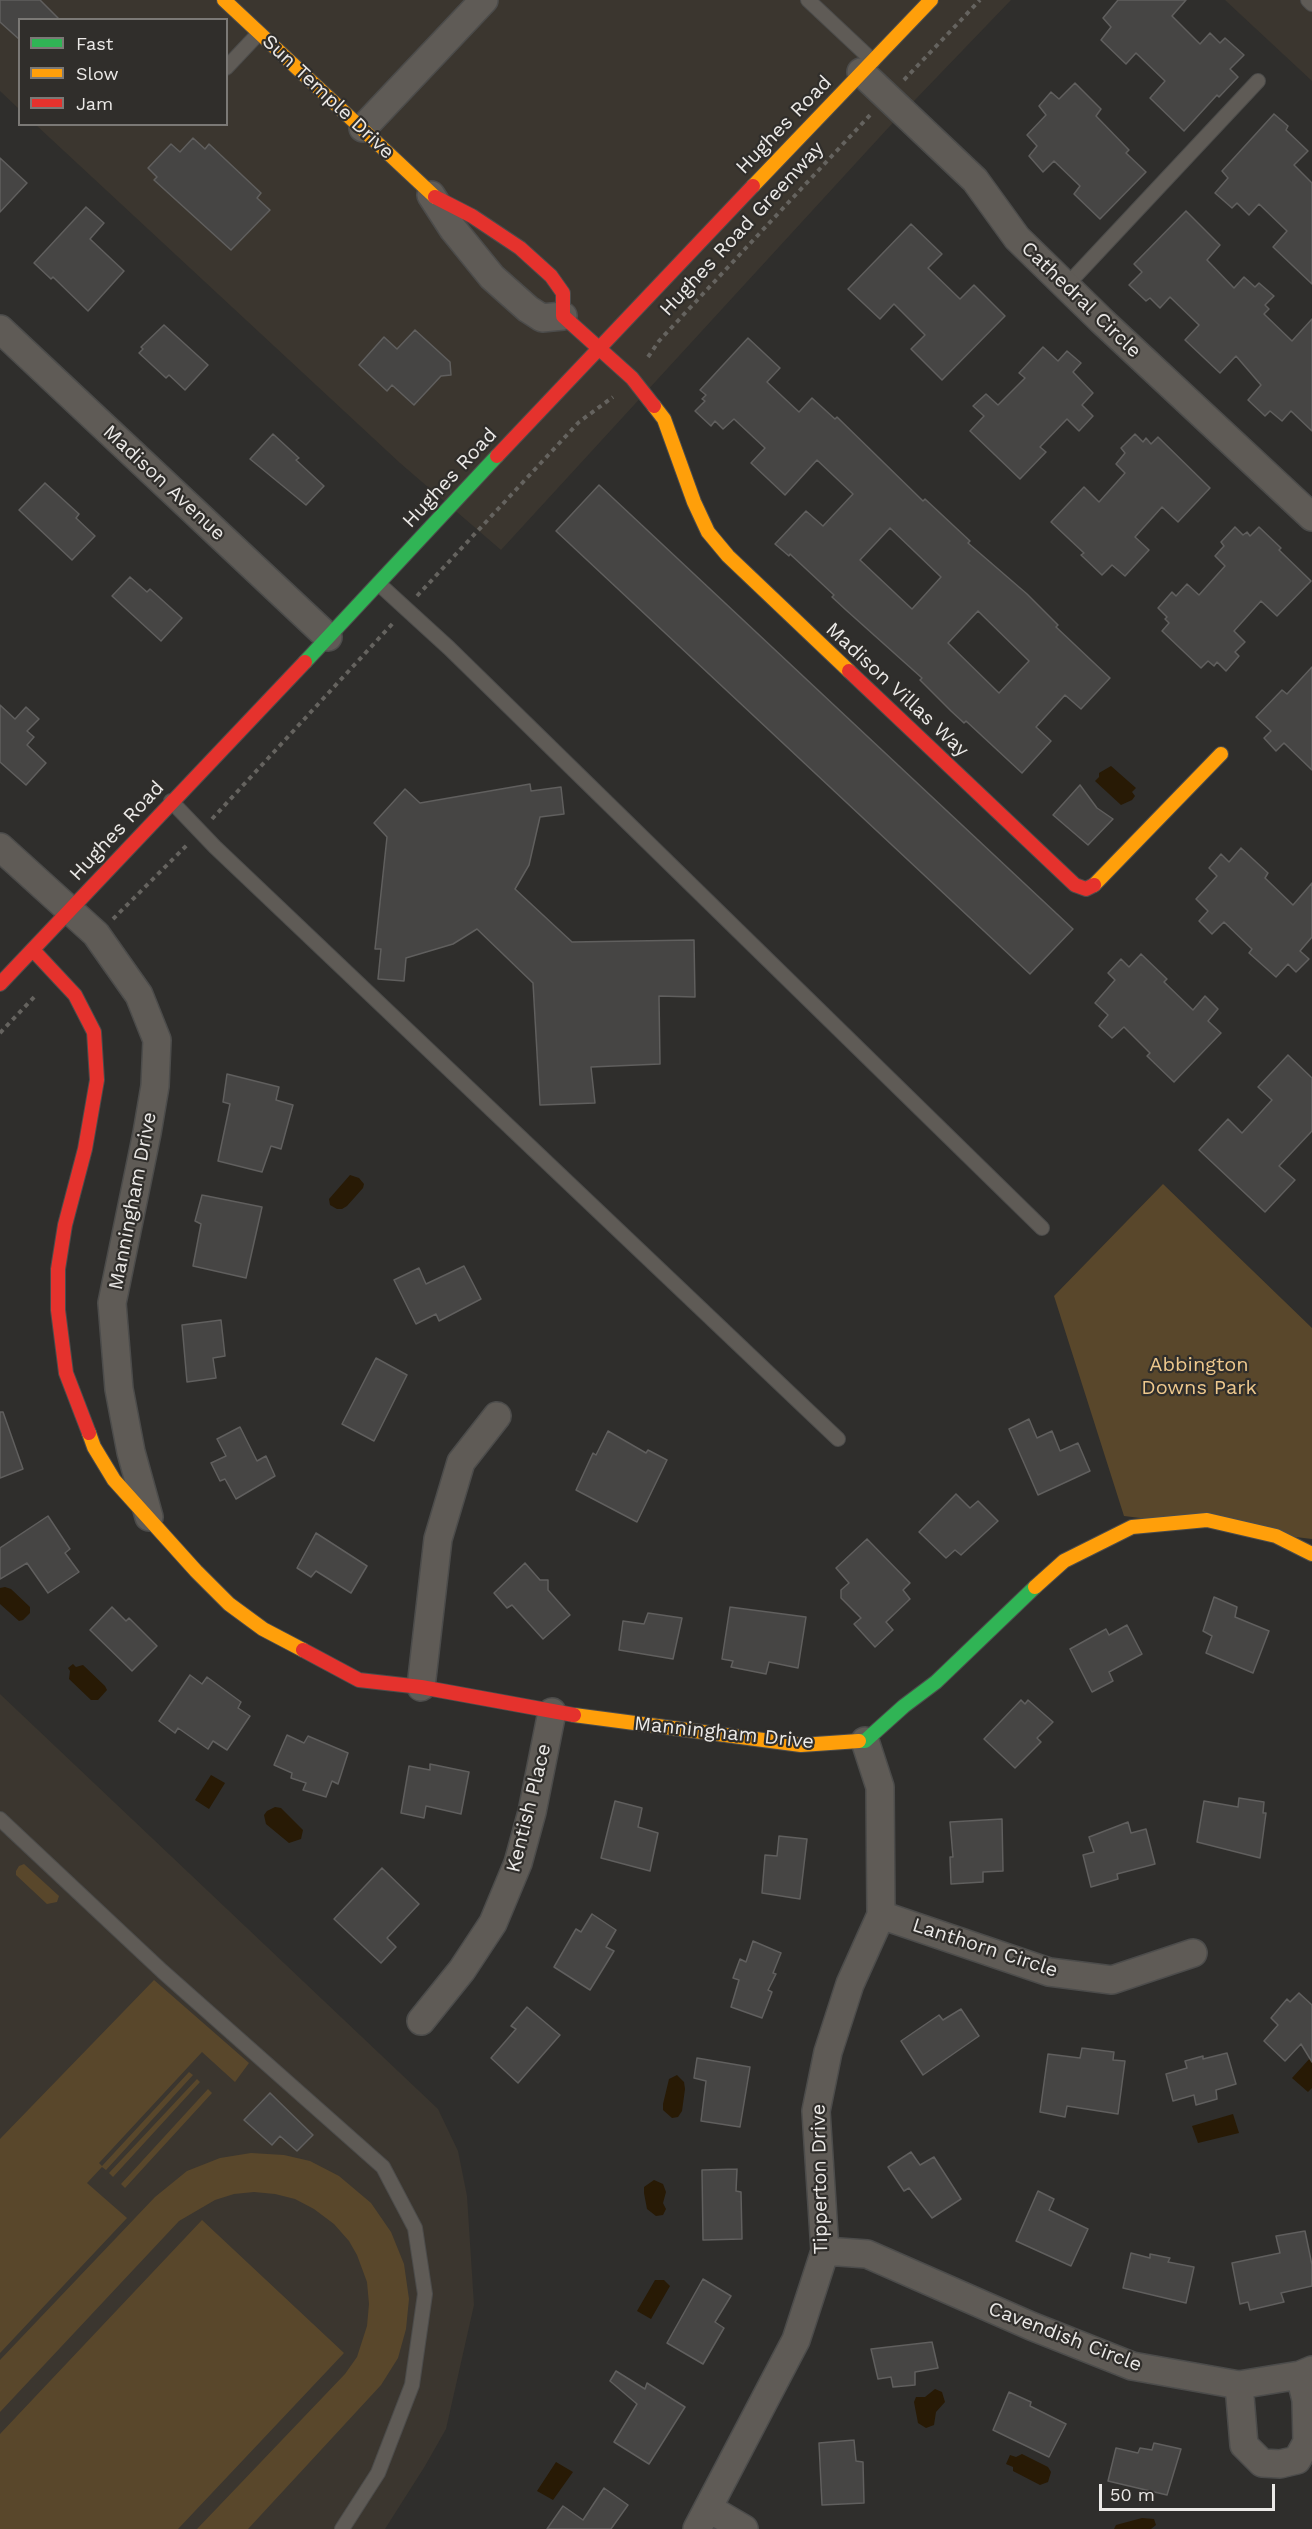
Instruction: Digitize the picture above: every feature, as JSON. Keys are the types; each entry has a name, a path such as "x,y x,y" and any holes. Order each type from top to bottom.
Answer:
{"street":[{"name":"Sun Temple Drive","path":"224,0 363,128 431,195 453,229 492,277 528,309 542,318 563,316 563,293 551,276 520,249 472,216 431,195"},
{"path":"363,128 484,0"},
{"name":"Hughes Road","path":"0,984 379,584 599,346 931,0"},
{"name":"Cathedral Circle","path":"867,67 975,180 1017,238 1312,517"},
{"path":"563,316 599,346"},
{"name":"Madison Avenue","path":"0,329 328,637"},
{"name":"Madison Villas Way","path":"599,346 632,378 664,419 708,532 728,556 1076,885 1086,889 1095,885 1221,753"},
{"name":"Manningham Drive","path":"0,847 96,934 139,995 157,1040 155,1086 147,1133 112,1303 119,1389 131,1452 150,1517"},
{"name":"Manningham Drive","path":"33,950 75,995 94,1032 97,1080 85,1149 65,1225 58,1269 57,1310 66,1373 94,1447 114,1479 230,1604 263,1629 359,1680 421,1687 552,1712 801,1745 865,1742"},
{"path":"421,1687 438,1539 461,1462 497,1416"},
{"path":"865,1742 904,1706 936,1682 1002,1617 1064,1561 1132,1527 1207,1520 1276,1536 1312,1554"},
{"name":"Kentish Place","path":"421,2021 462,1970 493,1923 518,1863 532,1812 552,1712"},
{"name":"Tipperton Drive","path":"702,2519 796,2340 825,2252 816,2111 828,2052 850,1984 881,1915 880,1787 865,1742"},
{"name":"Lanthorn Circle","path":"881,1915 1049,1972 1112,1980 1193,1953"},
{"name":"Cavendish Circle","path":"825,2252 867,2254 1031,2326 1132,2366 1239,2385 1306,2372"},
{"path":"1239,2385 1244,2445 1262,2463 1280,2464 1297,2460 1307,2442 1306,2372"},
{"path":"702,2519 744,2529"}],"lane":[{"path":"808,0 867,67"},
{"path":"1308,0 1312,4"},
{"path":"228,21 237,12"},
{"path":"228,66 259,33"},
{"path":"1066,286 1258,81"},
{"path":"379,584 449,648 1042,1228"},
{"path":"171,801 215,847 838,1439"},
{"path":"0,1819 162,1971 383,2167 415,2228 425,2294 412,2385 378,2474 342,2529"}],"path":[{"path":"913,71 980,0"},
{"name":"Hughes Road Greenway","path":"645,361 673,325 864,121"},
{"path":"421,592 579,422 620,392"},
{"path":"220,810 388,628"},
{"path":"112,920 188,844"},
{"path":"0,1033 40,991"}],"shaded area":[{"path":"0,0 1011,0 889,127 501,550 400,463 37,126 228,126 228,18 18,18 18,108 0,91"},
{"path":"1225,0 1312,0 1312,81"},
{"path":"1111,766 1136,788 1132,792 1135,796 1132,800 1121,805 1095,781 1099,773"},
{"path":"350,1175 359,1178 364,1184 363,1188 347,1206 337,1209 330,1205 329,1199"},
{"path":"0,1588 11,1589 30,1607 30,1613 23,1620 19,1621 0,1604"},
{"path":"73,1664 76,1667 83,1665 105,1686 107,1690 98,1700 91,1700 69,1679 68,1668"},
{"path":"0,1694 438,2109 458,2151 467,2196 474,2305 446,2429 385,2529 0,2529"},
{"path":"211,1775 225,1783 209,1809 195,1800"},
{"path":"275,1807 281,1808 303,1830 301,1839 289,1843 266,1824 264,1815"},
{"path":"1312,2056 1312,2088 1308,2092 1292,2078"},
{"path":"677,2075 684,2082 685,2089 682,2111 678,2117 672,2118 663,2110 663,2104 669,2079"},
{"path":"1233,2114 1239,2133 1198,2143 1192,2126"},
{"path":"654,2180 663,2184 666,2192 663,2203 666,2209 663,2215 656,2216 647,2209 644,2187"},
{"path":"655,2280 664,2280 670,2286 651,2319 637,2311"},
{"path":"935,2389 942,2392 945,2402 936,2412 934,2425 926,2428 918,2423 914,2402 916,2397 925,2397"},
{"path":"1022,2454 1048,2467 1051,2472 1048,2482 1040,2485 1013,2471 1013,2467 1006,2464 1010,2455 1016,2457"},
{"path":"556,2462 573,2472 553,2500 537,2491"},
{"path":"1142,2518 1154,2519 1156,2525 1151,2529 1114,2529 1116,2525"}],"green space":[{"name":"Abbington Downs Park","path":"1163,1184 1312,1328 1312,1539 1124,1516 1054,1296"},
{"path":"24,1864 59,1896 57,1902 47,1904 16,1875 19,1866"},
{"path":"154,1980 249,2063 235,2082 202,2052 99,2163 102,2166 189,2072 193,2075 106,2170 102,2167 87,2183 127,2218 0,2353 0,2139"},
{"path":"197,2079 200,2082 113,2177 109,2173"},
{"path":"208,2089 212,2093 125,2188 121,2184"},
{"path":"251,2153 284,2155 310,2161 339,2176 371,2203 391,2232 404,2264 409,2299 406,2329 398,2358 381,2385 248,2529 197,2529 345,2374 357,2357 367,2326 369,2304 367,2282 357,2255 349,2241 334,2224 314,2209 295,2199 275,2194 254,2192 234,2194 215,2200 179,2221 0,2412 0,2360 155,2197 187,2171 220,2158"},
{"path":"202,2220 344,2353 178,2529 0,2529 0,2434"}],"building":[{"path":"0,0 40,0 58,18 18,18 18,38 0,22"},
{"path":"1118,0 1186,0 1172,16 1200,44 1210,33 1220,43 1225,38 1244,55 1230,69 1238,77 1219,97 1217,95 1184,131 1150,98 1165,81 1136,53 1126,64 1101,40 1111,27 1103,18"},
{"path":"1075,83 1101,109 1096,116 1129,150 1126,153 1146,172 1100,219 1074,194 1080,186 1054,161 1043,172 1029,156 1037,146 1027,135 1046,115 1039,106 1051,92 1059,99"},
{"path":"1274,114 1288,126 1286,130 1308,151 1294,165 1312,183 1312,284 1273,247 1287,231 1259,204 1249,215 1237,203 1232,208 1215,193 1228,178 1222,171"},
{"path":"193,138 205,149 209,144 261,193 257,198 270,210 231,250 154,180 157,177 148,168 171,144 180,152"},
{"path":"0,158 27,183 0,212"},
{"path":"86,207 104,223 90,239 124,271 88,311 53,277 51,279 34,263"},
{"path":"1186,211 1220,245 1207,260 1234,288 1244,277 1255,287 1259,283 1274,296 1265,305 1269,309 1264,314 1292,341 1312,319 1312,431 1291,411 1282,421 1270,411 1265,416 1248,400 1261,385 1236,356 1220,373 1185,340 1199,325 1170,297 1160,308 1150,298 1146,301 1129,285 1142,272 1134,264"},
{"path":"911,224 942,254 928,268 960,299 974,285 1005,316 942,380 911,349 925,335 894,304 880,319 848,289"},
{"path":"164,325 208,365 185,390 169,375 166,378 139,353 143,349 141,347"},
{"path":"415,330 450,362 451,375 441,376 414,405 392,385 387,391 359,365 384,337 397,349"},
{"path":"748,338 780,368 767,382 799,412 812,398 835,419 837,417 923,501 925,499 970,541 968,543 1027,594 1058,625 1056,627 1110,678 1081,709 1065,695 1036,727 1051,741 1022,773 966,721 964,723 951,711 920,680 922,678 832,597 834,595 790,554 789,556 775,544 806,511 823,526 853,494 817,460 785,495 751,463 765,448 734,419 723,429 715,421 711,426 695,411 705,401 702,399 706,395 700,390","holes":["890,528 941,577 912,609 860,560","978,611 1029,661 999,693 948,643"]},
{"path":"1043,347 1058,361 1067,351 1081,363 1073,372 1093,393 1082,405 1093,416 1079,431 1067,419 1040,447 1046,452 1020,479 970,431 984,416 973,406 986,394 998,405 1025,378 1019,373"},
{"path":"273,434 324,486 306,505 250,459"},
{"path":"1135,434 1143,442 1146,438 1151,444 1158,437 1210,488 1178,522 1162,507 1135,537 1149,550 1125,576 1112,565 1102,575 1081,555 1084,553 1051,522 1084,487 1099,502 1125,473 1116,464 1125,453 1121,448"},
{"path":"45,483 79,514 76,518 95,536 72,560 19,510"},
{"path":"599,485 1073,929 1030,974 556,531"},
{"path":"1235,527 1243,535 1247,532 1250,536 1259,527 1311,581 1277,616 1261,601 1234,631 1245,642 1235,652 1239,656 1226,671 1217,662 1214,666 1208,661 1201,668 1162,631 1169,623 1165,619 1167,617 1158,608 1172,592 1176,596 1187,584 1199,595 1225,566 1215,556 1224,546 1221,542"},
{"path":"130,577 147,592 150,589 182,618 161,641 112,596"},
{"path":"1312,667 1312,770 1284,743 1276,751 1264,738 1271,731 1256,717 1282,690 1287,694"},
{"path":"0,705 15,719 26,707 39,719 27,731 34,737 27,745 46,763 26,785 0,762"},
{"path":"530,784 531,791 561,787 564,814 540,817 529,865 515,889 572,942 694,940 695,997 659,996 660,1064 591,1067 595,1103 540,1105 533,983 477,929 453,944 406,958 404,981 378,979 381,949 375,949 387,837 374,823 405,789 420,803"},
{"path":"1080,785 1097,808 1113,819 1088,845 1053,815"},
{"path":"1241,848 1268,873 1265,878 1293,905 1312,883 1312,937 1300,951 1309,959 1296,972 1288,964 1276,977 1249,953 1252,949 1224,922 1212,934 1199,921 1208,911 1196,899 1217,876 1209,868 1221,854 1229,862"},
{"path":"1141,954 1167,979 1164,982 1193,1010 1205,996 1218,1009 1208,1021 1221,1033 1174,1082 1147,1056 1150,1053 1124,1027 1112,1038 1099,1026 1108,1015 1095,1003 1115,980 1108,973 1121,959 1129,967"},
{"path":"1288,1055 1312,1078 1312,1131 1279,1166 1295,1180 1265,1212 1199,1150 1228,1119 1242,1133 1272,1100 1258,1087"},
{"path":"227,1074 279,1087 276,1100 293,1105 281,1149 271,1146 262,1172 218,1161 230,1104 223,1102"},
{"path":"202,1195 262,1207 246,1278 193,1266 201,1224 195,1221"},
{"path":"464,1266 481,1299 439,1321 436,1314 416,1324 394,1280 419,1268 426,1284"},
{"path":"221,1320 225,1356 213,1358 216,1378 187,1382 182,1325"},
{"path":"376,1358 407,1375 374,1441 342,1424"},
{"path":"0,1412 3,1412 23,1469 0,1478"},
{"path":"1029,1419 1037,1438 1052,1431 1060,1451 1078,1443 1090,1471 1038,1495 1009,1429"},
{"path":"240,1427 257,1461 266,1456 275,1476 236,1499 225,1479 220,1481 211,1463 226,1456 217,1439"},
{"path":"608,1431 646,1453 648,1450 667,1460 637,1522 576,1490 593,1453 596,1455"},
{"path":"956,1494 970,1508 978,1501 998,1521 961,1555 955,1550 946,1558 919,1532"},
{"path":"48,1516 70,1549 65,1553 79,1572 48,1593 27,1563 0,1579 0,1548"},
{"path":"316,1533 367,1566 351,1593 316,1571 311,1577 297,1568"},
{"path":"867,1539 910,1583 903,1590 910,1599 886,1622 893,1630 875,1647 854,1624 861,1618 841,1598 841,1590 849,1583 836,1568"},
{"path":"525,1563 540,1580 548,1580 548,1590 570,1615 543,1639 512,1605 507,1608 494,1593"},
{"path":"1214,1597 1237,1607 1235,1617 1269,1631 1253,1673 1206,1653 1212,1636 1203,1631"},
{"path":"112,1607 126,1621 129,1618 157,1646 132,1671 90,1630"},
{"path":"730,1607 806,1617 798,1668 769,1662 766,1674 731,1667 733,1661 722,1659"},
{"path":"648,1613 682,1618 673,1659 619,1650 623,1621 644,1624"},
{"path":"1127,1625 1142,1654 1109,1672 1113,1681 1092,1692 1070,1649 1106,1629 1109,1635"},
{"path":"190,1675 202,1684 207,1677 241,1702 238,1708 250,1716 227,1750 213,1741 208,1749 178,1728 175,1733 159,1721"},
{"path":"1021,1700 1025,1704 1028,1700 1053,1722 1037,1738 1041,1742 1015,1768 984,1739"},
{"path":"287,1735 304,1743 308,1736 348,1753 338,1784 332,1781 326,1797 303,1790 306,1783 291,1778 292,1773 274,1765"},
{"path":"430,1764 469,1772 461,1814 426,1806 424,1818 401,1813 409,1766 430,1770"},
{"path":"1239,1798 1264,1802 1263,1813 1266,1813 1260,1858 1197,1842 1204,1801 1238,1807"},
{"path":"615,1801 642,1808 638,1827 658,1833 650,1871 601,1858"},
{"path":"1002,1819 1003,1871 983,1872 983,1882 951,1884 950,1857 953,1857 950,1822"},
{"path":"1128,1822 1131,1833 1146,1829 1155,1864 1117,1874 1118,1879 1091,1887 1083,1855 1094,1852 1089,1837"},
{"path":"779,1836 807,1839 800,1899 762,1893 765,1855 777,1856"},
{"path":"382,1868 419,1904 387,1938 396,1947 381,1963 334,1919"},
{"path":"592,1914 616,1930 606,1947 614,1951 590,1990 554,1967 576,1929 581,1932"},
{"path":"753,1941 781,1953 773,1973 776,1974 768,1990 772,1992 762,2018 731,2007 739,1980 733,1978 740,1959 746,1962"},
{"path":"1299,1993 1312,2005 1312,2062 1301,2044 1285,2061 1264,2041 1278,2025 1271,2018 1287,1999 1290,2002"},
{"path":"527,2007 560,2035 518,2083 491,2058 516,2029 511,2026"},
{"path":"961,2009 979,2036 923,2075 901,2041 939,2015 943,2020"},
{"path":"1082,2048 1114,2052 1113,2060 1125,2061 1118,2114 1067,2106 1065,2117 1040,2112 1048,2054 1080,2058"},
{"path":"1227,2053 1236,2084 1216,2090 1217,2099 1196,2105 1194,2095 1173,2101 1166,2074 1187,2068 1185,2061"},
{"path":"697,2058 750,2067 740,2127 701,2121 706,2081 694,2078"},
{"path":"270,2093 313,2135 297,2151 280,2136 272,2145 244,2120"},
{"path":"911,2152 920,2165 934,2157 961,2199 932,2218 909,2188 904,2191 888,2167"},
{"path":"737,2169 736,2191 741,2192 742,2239 703,2240 702,2170"},
{"path":"1038,2191 1054,2199 1049,2210 1088,2229 1071,2266 1016,2241"},
{"path":"1305,2231 1312,2265 1312,2286 1281,2293 1284,2302 1250,2310 1248,2302 1240,2304 1232,2263 1280,2253 1276,2236"},
{"path":"1131,2253 1150,2258 1150,2254 1170,2258 1168,2262 1194,2267 1186,2303 1123,2288"},
{"path":"703,2279 731,2296 715,2322 724,2328 703,2364 667,2343"},
{"path":"932,2342 938,2368 915,2372 915,2385 893,2387 891,2377 878,2379 871,2349"},
{"path":"616,2371 645,2389 647,2383 685,2407 649,2464 614,2442 637,2404 610,2381"},
{"path":"1009,2392 1031,2402 1030,2406 1066,2424 1049,2457 993,2430"},
{"path":"854,2440 856,2461 863,2462 864,2503 822,2505 819,2443"},
{"path":"1154,2443 1181,2449 1167,2495 1108,2481 1116,2448 1138,2453 1140,2448 1152,2450"},
{"path":"604,2488 628,2505 611,2529 547,2529 563,2506 583,2520"}],"traffic: fast":[{"path":"305,662 497,456"},
{"path":"859,1741 865,1741 904,1706 936,1682 1035,1587"}],"traffic: slow":[{"path":"224,0 435,197"},
{"path":"753,186 931,0"},
{"path":"654,406 664,419 694,502 708,532 728,556 849,671"},
{"path":"1094,885 1221,754"},
{"path":"89,1433 94,1447 114,1480 196,1571 229,1604 263,1629 303,1650"},
{"path":"1035,1587 1064,1561 1132,1527 1207,1520 1276,1536 1312,1554"},
{"path":"574,1715 801,1745 859,1741"}],"traffic: jam":[{"path":"497,456 753,186"},
{"path":"435,197 472,216 520,248 551,276 563,293 563,316 632,378 654,406"},
{"path":"0,984 305,662"},
{"path":"849,671 1075,885 1086,889 1094,885"},
{"path":"33,950 75,995 94,1032 97,1080 85,1149 65,1225 58,1269 58,1310 66,1373 89,1433"},
{"path":"303,1650 359,1680 421,1687 574,1715"}]}
